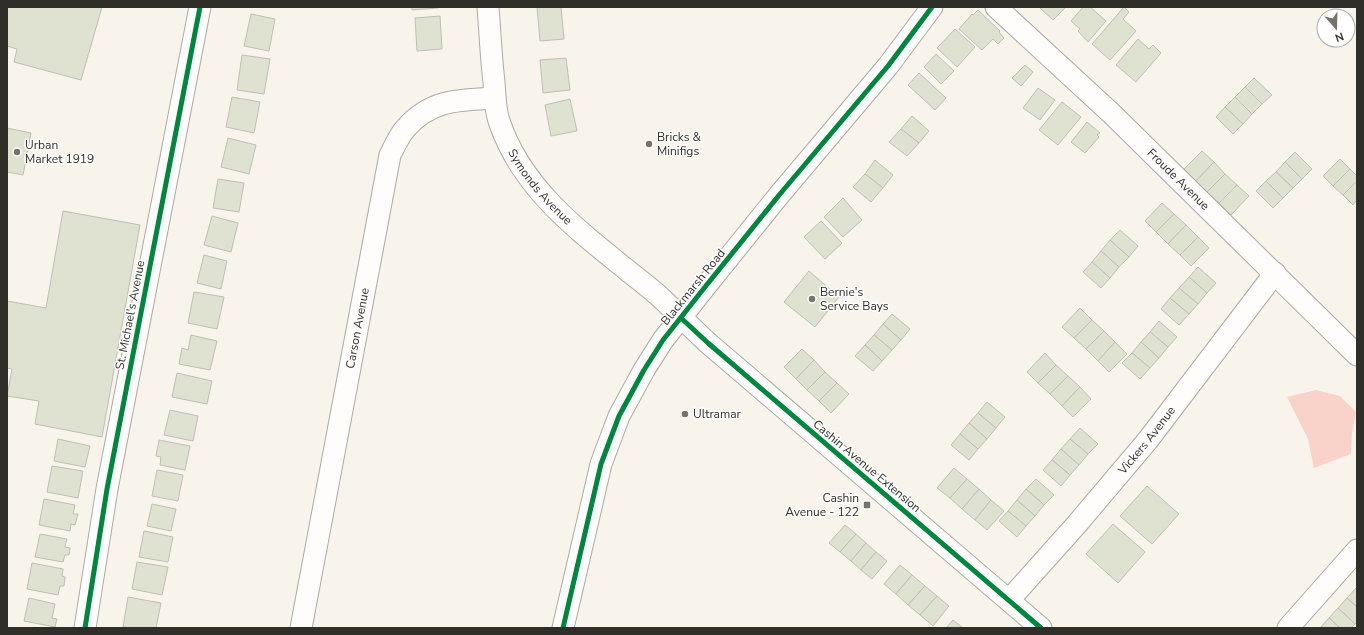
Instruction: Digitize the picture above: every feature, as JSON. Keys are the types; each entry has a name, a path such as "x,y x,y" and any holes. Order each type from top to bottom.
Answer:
{"street":[{"name":"St. Michael's Avenue","path":"85,628 107,489 200,7"},
{"name":"Symonds Avenue","path":"488,7 498,120 505,138 525,174 538,190 572,223 602,250 660,296 681,318"},
{"name":"Blackmarsh Road","path":"563,628 601,464 619,416 644,370 663,340 780,194 888,66 932,7"},
{"name":"Froude Avenue","path":"996,7 1112,114 1357,355"},
{"name":"Carson Avenue","path":"301,628 390,155 406,128 423,113 441,104 457,100 495,98"},
{"name":"Vickers Avenue","path":"1009,600 1077,524 1148,440 1275,274"},
{"name":"Cashin Avenue Extension","path":"681,318 708,343 1040,628"},
{"path":"1288,628 1357,550"}],"shaded area":[{"path":"1316,390 1340,396 1356,412 1352,433 1351,454 1314,468 1308,439 1287,397"}],"building":[{"path":"7,7 102,7 81,80 14,62 17,49 7,46"},
{"path":"412,7 438,7 438,8 412,10"},
{"path":"537,7 561,7 564,39 540,41"},
{"path":"1066,7 1053,20 1040,8"},
{"path":"1083,7 1090,7 1106,21 1088,42 1078,31 1080,29 1071,21"},
{"path":"1124,7 1129,12 1123,19 1136,31 1110,60 1092,44"},
{"path":"978,10 1000,31 999,32 1004,38 998,44 993,39 982,50 959,29 972,14 973,15"},
{"path":"251,14 275,19 269,51 244,46"},
{"path":"440,16 442,49 417,51 415,18"},
{"path":"955,29 975,47 957,67 937,48"},
{"path":"1138,39 1149,49 1153,45 1161,53 1136,82 1116,65"},
{"path":"936,54 954,71 941,84 924,67"},
{"path":"242,55 270,59 264,94 237,90"},
{"path":"566,58 570,90 543,93 540,60"},
{"path":"1025,65 1033,72 1021,86 1012,78"},
{"path":"919,73 946,98 935,110 908,85"},
{"path":"1254,78 1272,95 1262,104 1245,87"},
{"path":"1245,87 1262,104 1252,114 1235,97"},
{"path":"1038,88 1055,100 1040,120 1023,108"},
{"path":"232,97 260,102 254,133 226,127"},
{"path":"1235,97 1252,114 1243,124 1225,107"},
{"path":"570,99 577,131 551,136 545,105"},
{"path":"1062,102 1081,117 1058,145 1039,130"},
{"path":"1225,107 1243,124 1233,134 1216,117"},
{"path":"912,116 929,131 919,143 901,129"},
{"path":"1087,122 1100,133 1097,135 1099,137 1085,153 1071,142"},
{"name":"Urban Market 1919","path":"7,128 31,133 23,175 7,172"},
{"path":"901,129 919,143 907,156 889,142"},
{"path":"228,138 256,145 249,174 221,167"},
{"path":"1202,151 1214,162 1196,181 1184,169"},
{"path":"1295,152 1312,169 1302,179 1285,162"},
{"path":"1340,159 1350,169 1333,186 1323,176"},
{"path":"875,160 893,175 883,188 865,174"},
{"path":"1214,162 1225,174 1207,192 1196,181"},
{"path":"1285,162 1302,179 1293,188 1276,172"},
{"path":"1350,169 1357,176 1357,181 1343,195 1333,186"},
{"path":"1276,172 1293,188 1283,198 1266,181"},
{"path":"865,174 883,188 871,202 853,187"},
{"path":"1225,174 1237,185 1219,203 1207,192"},
{"path":"218,179 244,183 239,212 213,208"},
{"path":"1266,181 1283,198 1273,208 1256,191"},
{"path":"1357,181 1357,200 1353,205 1343,195"},
{"path":"1237,185 1249,196 1231,215 1219,203"},
{"path":"843,198 862,220 843,237 824,217"},
{"path":"1162,203 1174,214 1156,232 1145,221"},
{"path":"63,211 140,225 102,437 35,424 39,401 7,396 12,369 7,368 7,301 46,308"},
{"path":"1174,214 1186,225 1168,244 1156,232"},
{"path":"212,216 238,223 231,252 204,245"},
{"path":"821,221 842,243 825,259 804,237"},
{"path":"1186,225 1198,237 1180,255 1168,244"},
{"path":"1120,230 1138,246 1129,257 1110,240"},
{"path":"1198,237 1209,248 1191,266 1180,255"},
{"path":"1110,240 1129,257 1119,267 1101,251"},
{"path":"1101,251 1119,267 1110,278 1092,262"},
{"path":"204,255 227,261 221,289 197,283"},
{"path":"1092,262 1110,278 1101,288 1083,272"},
{"path":"1198,267 1216,283 1207,293 1189,277"},
{"name":"Bernie's Service Bays","path":"809,271 839,297 815,327 784,302"},
{"path":"1189,277 1207,293 1198,304 1179,288"},
{"path":"1179,288 1198,304 1189,314 1170,298"},
{"path":"194,292 224,297 217,329 188,323"},
{"path":"1170,298 1189,314 1179,325 1161,309"},
{"path":"1080,308 1092,320 1074,338 1062,327"},
{"path":"892,314 910,329 901,340 883,324"},
{"path":"1092,320 1104,331 1086,349 1074,338"},
{"path":"1159,321 1177,337 1168,347 1150,332"},
{"path":"883,324 901,340 892,350 874,335"},
{"path":"1104,331 1115,342 1098,361 1086,349"},
{"path":"1150,332 1168,347 1159,358 1141,342"},
{"path":"191,335 217,341 210,370 179,364 182,348 188,350"},
{"path":"874,335 892,350 882,361 865,345"},
{"path":"1115,342 1127,354 1109,372 1098,361"},
{"path":"1141,342 1159,358 1150,368 1132,353"},
{"path":"865,345 882,361 873,371 855,356"},
{"path":"802,349 814,360 796,379 784,367"},
{"path":"1045,353 1056,365 1038,383 1027,372"},
{"path":"1132,353 1150,368 1140,379 1122,363"},
{"path":"814,360 825,372 807,390 796,379"},
{"path":"1056,365 1068,376 1050,394 1038,383"},
{"path":"825,372 837,383 819,401 807,390"},
{"path":"177,373 212,381 207,404 172,397"},
{"path":"1068,376 1080,387 1062,406 1050,394"},
{"path":"837,383 849,394 831,413 819,401"},
{"path":"1080,387 1091,399 1073,417 1062,406"},
{"path":"987,402 1005,417 996,428 978,413"},
{"path":"170,410 198,416 193,441 164,435"},
{"path":"978,413 996,428 987,439 969,423"},
{"path":"969,423 987,439 978,449 960,434"},
{"path":"1080,428 1098,444 1088,454 1070,439"},
{"path":"960,434 978,449 969,460 951,445"},
{"path":"58,439 90,446 85,467 54,461"},
{"path":"1070,439 1088,454 1079,465 1061,449"},
{"path":"159,440 190,446 185,470 160,465 161,457 156,456"},
{"path":"1061,449 1079,465 1070,475 1052,460"},
{"path":"1052,460 1070,475 1061,486 1043,470"},
{"path":"52,466 83,471 78,498 47,492"},
{"path":"954,468 967,479 950,498 937,488"},
{"path":"157,470 183,475 178,501 152,496"},
{"path":"967,479 979,489 962,509 950,498"},
{"path":"1036,479 1054,495 1044,505 1026,489"},
{"path":"1147,486 1179,514 1152,544 1120,516"},
{"path":"979,489 991,500 975,520 962,509"},
{"path":"1026,489 1044,505 1035,516 1017,500"},
{"path":"44,499 75,505 73,514 78,514 75,525 71,524 70,531 39,525"},
{"path":"991,500 1004,511 987,530 975,520"},
{"path":"1017,500 1035,516 1026,526 1008,511"},
{"path":"152,504 176,509 171,531 147,526"},
{"path":"1008,511 1026,526 1017,537 999,521"},
{"path":"1113,524 1145,552 1118,583 1086,554"},
{"path":"845,525 856,534 840,552 829,543"},
{"path":"144,531 173,537 168,562 139,557"},
{"path":"40,534 67,539 65,547 70,548 69,555 65,555 63,562 35,557"},
{"path":"856,534 866,543 851,561 840,552"},
{"path":"866,543 876,552 861,570 851,561"},
{"path":"876,552 887,561 872,579 861,570"},
{"path":"137,562 168,567 162,595 132,589"},
{"path":"32,563 63,569 62,576 65,577 64,586 60,586 58,595 27,589"},
{"path":"900,565 912,575 896,594 884,584"},
{"path":"912,575 925,586 908,605 896,594"},
{"path":"925,586 937,596 920,615 908,605"},
{"path":"1356,588 1357,589 1357,607 1347,598"},
{"path":"937,596 949,606 933,626 920,615"},
{"path":"128,597 161,603 156,628 123,627"},
{"path":"29,598 55,604 52,618 57,619 55,627 24,621"},
{"path":"1347,598 1357,607 1357,622 1355,624 1338,608"},
{"path":"1338,608 1355,624 1351,628 1340,628 1329,618"},
{"path":"1329,618 1340,628 1320,628"},
{"path":"953,620 963,628 946,628"}],"cycle path":[{"path":"85,628 107,489 200,7"},
{"path":"563,628 601,464 619,416 644,370 663,340 705,287 780,194 888,66 932,7"},
{"path":"681,318 708,343 1041,628"}],"place":[{"name":"Bricks & Minifigs","path":"649,144"},
{"name":"Urban Market 1919","path":"17,152"},
{"name":"Bernie's Service Bays","path":"812,299"},
{"name":"Ultramar","path":"685,414"},
{"name":"Cashin Avenue - 122","path":"867,505"}]}
